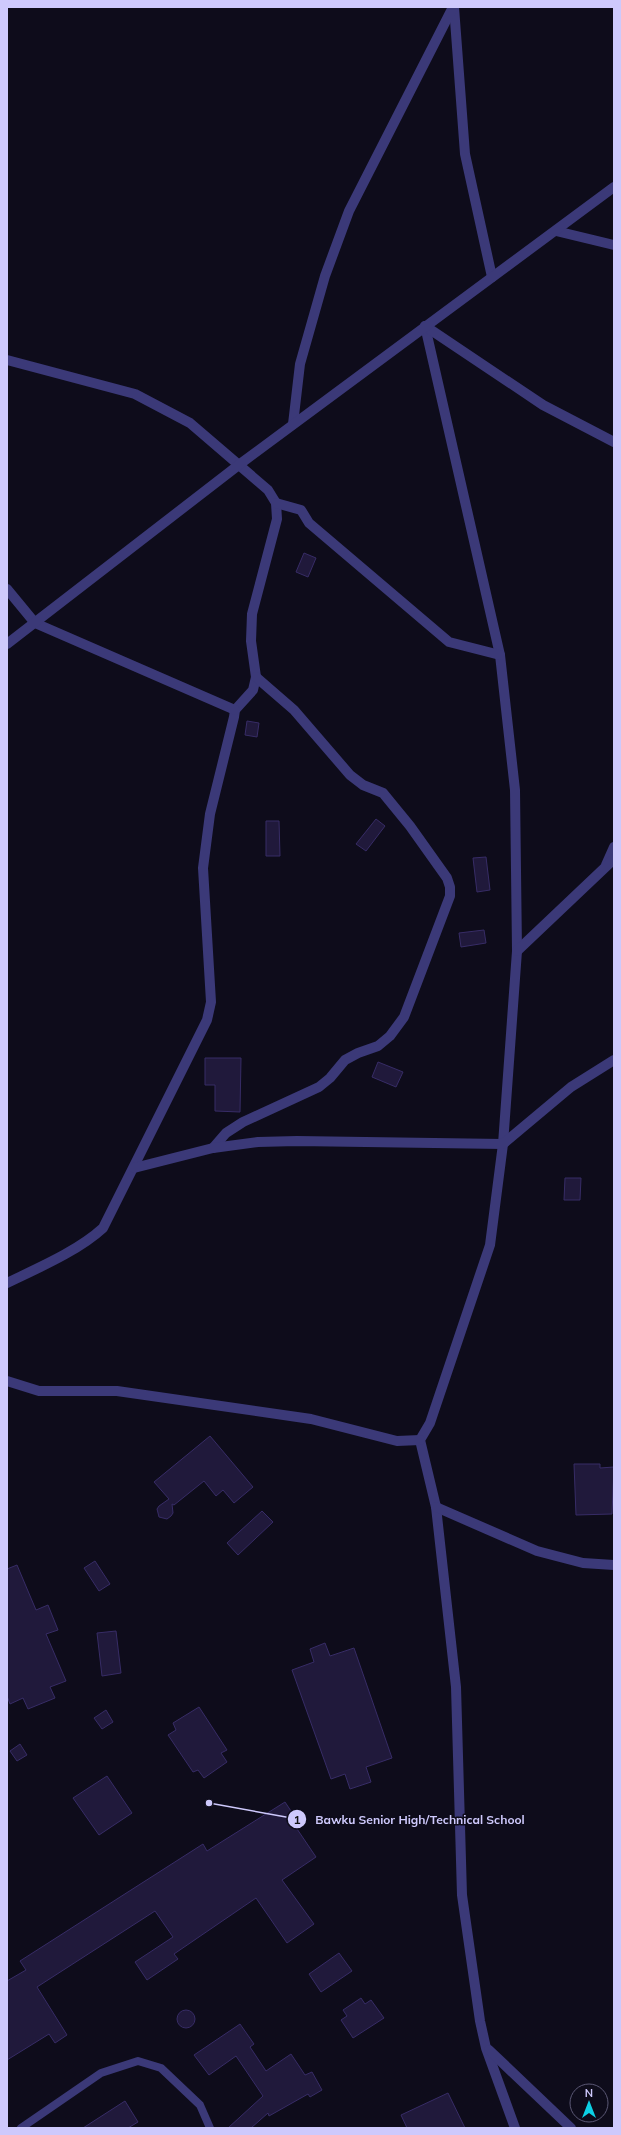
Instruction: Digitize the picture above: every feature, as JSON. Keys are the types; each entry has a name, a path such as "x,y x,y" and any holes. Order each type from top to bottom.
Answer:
{"street":[{"path":"453,7 465,154 492,277"},
{"path":"293,424 300,364 325,276 349,211 453,7"},
{"path":"7,644 293,424 614,187"},
{"path":"556,231 614,245"},
{"path":"425,326 544,405 614,442"},
{"path":"425,326 500,655 515,790 517,951 503,1144 490,1245 430,1423 420,1440 436,1507 456,1687 462,1895 480,2022 486,2048 514,2128"},
{"path":"7,360 135,394 190,423 240,464 268,490 276,503 277,519 252,614 251,641 256,677 253,690 236,710 210,814 205,848 203,868 210,951 210,1012 111,1213 97,1233 42,1266 7,1283"},
{"path":"276,503 301,510 309,523 449,642 500,655"},
{"path":"7,589 35,623 236,710"},
{"path":"213,1148 226,1133 244,1122 319,1086 330,1078 345,1060 358,1053 378,1046 390,1036 404,1017 450,896 450,887 447,878 410,826 382,793 363,785 350,775 294,710 256,677"},
{"path":"605,867 614,847"},
{"path":"517,951 614,859"},
{"path":"134,1168 213,1148 258,1142 297,1141 503,1144 571,1086 614,1060"},
{"path":"7,1381 39,1391 117,1391 310,1418 397,1441 420,1440"},
{"path":"436,1507 536,1551 583,1563 614,1565"},
{"path":"486,2048 571,2128"}],"lane":[{"path":"21,2128 101,2073 138,2061 161,2068 200,2105 210,2128"}],"building":[{"path":"304,553 316,558 308,577 296,572"},
{"path":"247,721 259,723 257,737 245,735"},
{"path":"376,819 385,826 366,851 356,844"},
{"path":"266,821 279,821 280,856 266,856"},
{"path":"486,857 490,890 477,892 473,858"},
{"path":"484,930 486,943 461,947 459,933"},
{"path":"205,1058 241,1058 240,1112 215,1111 215,1085 205,1085"},
{"path":"378,1062 403,1072 396,1087 372,1077"},
{"path":"565,1178 581,1178 580,1200 564,1200"},
{"path":"210,1436 253,1487 234,1503 223,1490 216,1496 204,1481 174,1505 172,1504 173,1513 171,1516 167,1519 159,1517 157,1509 169,1499 154,1482"},
{"path":"574,1464 600,1464 600,1468 614,1467 612,1514 576,1515"},
{"path":"262,1511 273,1522 238,1555 227,1543"},
{"path":"95,1561 110,1584 99,1591 84,1568"},
{"path":"17,1565 36,1610 48,1605 58,1630 46,1634 66,1681 50,1687 55,1698 28,1709 23,1698 10,1704 7,1696 7,1569"},
{"path":"116,1631 121,1673 102,1676 97,1633"},
{"path":"325,1643 330,1656 354,1648 392,1758 366,1767 371,1782 350,1789 345,1774 331,1779 292,1670 314,1662 310,1649"},
{"path":"199,1707 227,1750 221,1753 227,1762 204,1778 198,1770 193,1772 168,1735 176,1730 173,1723"},
{"path":"106,1710 113,1722 102,1729 94,1718"},
{"path":"20,1744 27,1755 17,1761 10,1751"},
{"path":"107,1776 132,1813 99,1835 73,1798"},
{"path":"285,1802 297,1820 293,1823 316,1857 282,1880 314,1924 287,1943 256,1898 174,1954 178,1959 147,1980 135,1962 173,1937 155,1911 37,1987 67,2035 55,2043 49,2034 7,2060 7,1981 26,1970 20,1961 203,1844 207,1851"},
{"path":"339,1953 352,1971 321,1992 309,1974"},
{"path":"361,1998 365,2004 371,2000 384,2018 353,2038 341,2020 347,2016 343,2010"},
{"path":"186,2010 192,2013 195,2019 192,2025 186,2028 180,2025 177,2019 180,2013"},
{"path":"240,2024 254,2044 250,2047 266,2071 291,2054 305,2075 312,2072 322,2090 310,2097 308,2094 269,2116 268,2113 251,2128 228,2128 263,2096 236,2056 209,2075 194,2055"},
{"path":"448,2093 465,2128 407,2128 401,2115"},
{"path":"125,2101 138,2122 128,2128 83,2128"}],"place":[{"name":"Bawku Senior High/Technical School","path":"209,1803"}]}
